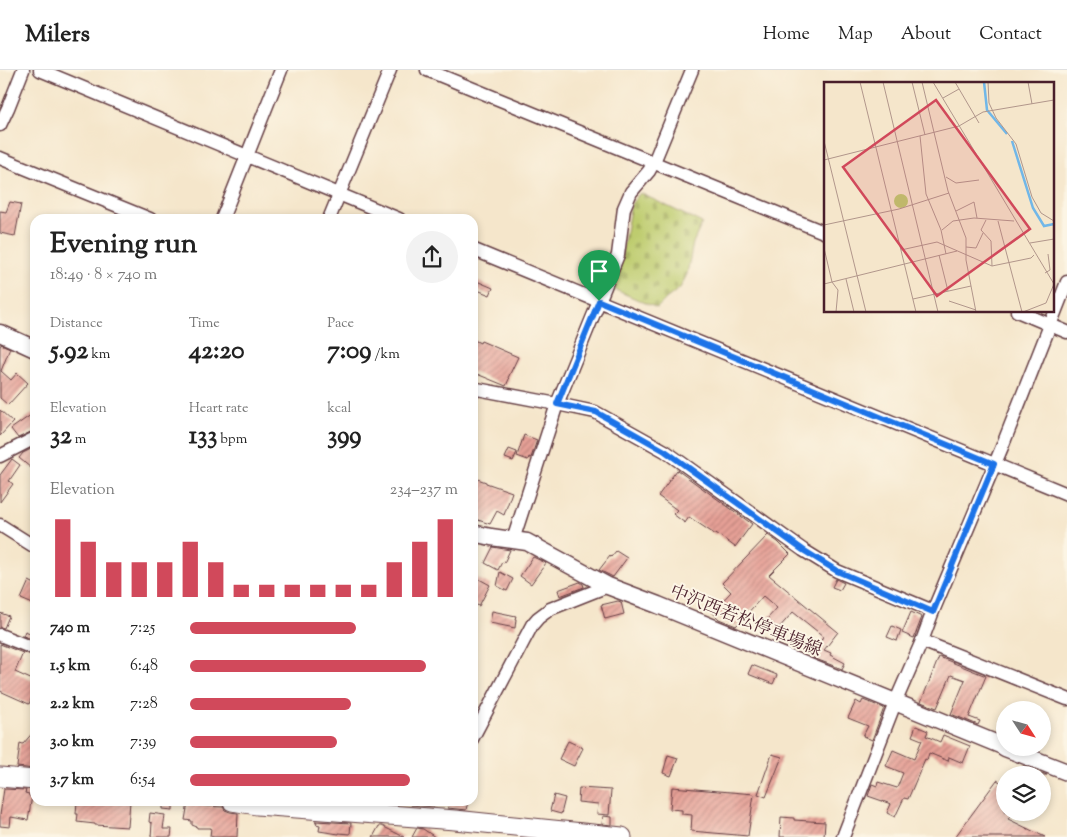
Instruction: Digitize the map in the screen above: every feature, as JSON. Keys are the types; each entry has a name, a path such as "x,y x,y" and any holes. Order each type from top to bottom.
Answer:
{"highway":[{"path":"0,777 30,780"},
{"path":"270,806 456,820 622,837"}],"main road":[{"path":"0,333 30,347"},
{"name":"中沢西若松停車場線","path":"478,534 527,542 608,586 996,743"},
{"name":"中沢西若松停車場線","path":"1027,756 1067,772"}],"street":[{"path":"0,125 23,70"},
{"path":"40,70 387,214"},
{"path":"224,214 281,70"},
{"path":"331,214 390,70"},
{"path":"427,70 824,232"},
{"path":"513,540 557,404 618,255 624,208 631,192 654,162 692,70"},
{"path":"0,158 138,214"},
{"path":"478,251 1067,494"},
{"path":"843,837 895,703 922,641 1067,282"},
{"path":"1018,312 1067,332"},
{"path":"478,389 596,412 665,451 803,550 837,571 933,612"},
{"path":"0,456 30,441"},
{"path":"0,525 30,544"},
{"path":"478,728 532,625 538,618 550,609 608,586"},
{"path":"0,635 30,647"},
{"path":"922,641 1067,698"}],"green space":[{"path":"640,193 702,223 693,243 687,274 680,288 657,308 611,288 622,253 631,204"}],"building":[{"path":"10,202 21,204 15,236 0,233 0,211 6,212"},
{"path":"478,282 493,288 490,295 478,290"},
{"path":"481,341 518,357 506,386 478,374 478,342 480,343"},
{"path":"1,344 10,348 1,371 11,380 17,373 28,383 8,405 0,398"},
{"path":"0,410 13,422 0,436"},
{"path":"30,416 30,432 18,438 11,429"},
{"path":"524,435 537,440 531,458 529,457 528,460 517,456"},
{"path":"509,449 517,452 513,461 505,458"},
{"path":"30,450 30,467 19,458 23,453"},
{"path":"12,459 20,465 9,481 13,484 0,502 0,475"},
{"path":"677,470 752,524 735,547 689,517 685,523 673,514 677,510 658,496"},
{"path":"478,479 512,492 504,515 497,511 490,524 478,520"},
{"path":"768,535 790,554 769,575 838,632 824,650 845,663 842,669 813,658 823,636 793,612 778,629 767,619 777,608 763,596 736,626 719,619 712,612 731,592 722,583"},
{"path":"493,547 510,550 504,563 502,562 498,570 485,563"},
{"path":"616,551 627,558 613,577 599,570"},
{"path":"533,557 546,563 531,584 520,576"},
{"path":"500,572 513,579 507,591 497,586"},
{"path":"478,578 490,585 478,606"},
{"path":"836,579 844,583 840,590 832,587"},
{"path":"29,581 30,603 21,599"},
{"path":"580,582 584,587 560,596 558,590"},
{"path":"621,602 624,614 605,619 601,605"},
{"path":"492,611 516,616 515,628 490,623"},
{"path":"911,612 922,617 914,638 902,633"},
{"path":"0,613 9,616 4,628 0,627"},
{"path":"892,626 901,630 897,641 887,637"},
{"path":"25,631 30,633 30,638 23,636"},
{"path":"0,644 23,653 15,672 30,679 30,702 29,704 0,691"},
{"path":"939,657 986,676 969,717 980,721 978,725 951,714 965,680 951,675 937,708 921,702"},
{"path":"752,665 777,675 773,684 748,674"},
{"path":"863,700 884,708 872,740 863,736 868,726 848,718 856,701 861,704"},
{"path":"916,726 928,731 926,736 940,742 943,735 970,746 963,763 949,757 948,761 929,753 908,799 904,798 895,817 887,813 891,804 868,796 872,784 877,786 878,782 897,788 903,773 886,766 893,750 914,759 922,740 912,736"},
{"path":"30,736 30,768 17,767 20,743 23,744"},
{"path":"568,741 583,748 574,766 559,759"},
{"path":"772,754 782,757 766,797 758,794"},
{"path":"668,755 678,758 671,776 663,773"},
{"path":"996,781 996,821 1012,821 1045,837 955,837"},
{"path":"672,787 754,794 748,836 691,831 692,815 682,814 682,810 670,809"},
{"path":"579,788 611,790 609,815 597,814 598,804 578,802"},
{"path":"4,789 26,790 25,793 30,796 28,820 11,817 10,827 0,826"},
{"path":"554,795 565,798 561,814 550,811"},
{"path":"77,806 130,806 128,827 77,822 78,814 76,814"},
{"path":"163,806 173,806 173,810 163,809"},
{"path":"187,806 223,807 230,812 238,813 237,837 210,836 211,828 197,828 192,825 192,821 185,820"},
{"path":"449,806 467,806 466,810 448,808"},
{"path":"150,813 165,815 163,829 172,829 171,837 151,837 152,823 149,822"},
{"path":"603,816 612,817 612,825 602,824"},
{"path":"781,817 794,818 794,820 825,822 824,837 780,837"},
{"path":"315,821 351,823 350,834 319,831 320,825 316,824 317,822"},
{"path":"379,826 382,826 404,837 373,837"},
{"path":"417,828 423,829 435,837 412,837"}],"route":[{"path":"599,301 994,464 933,612 837,571 803,550 665,451 596,412 557,404 599,301"}]}
